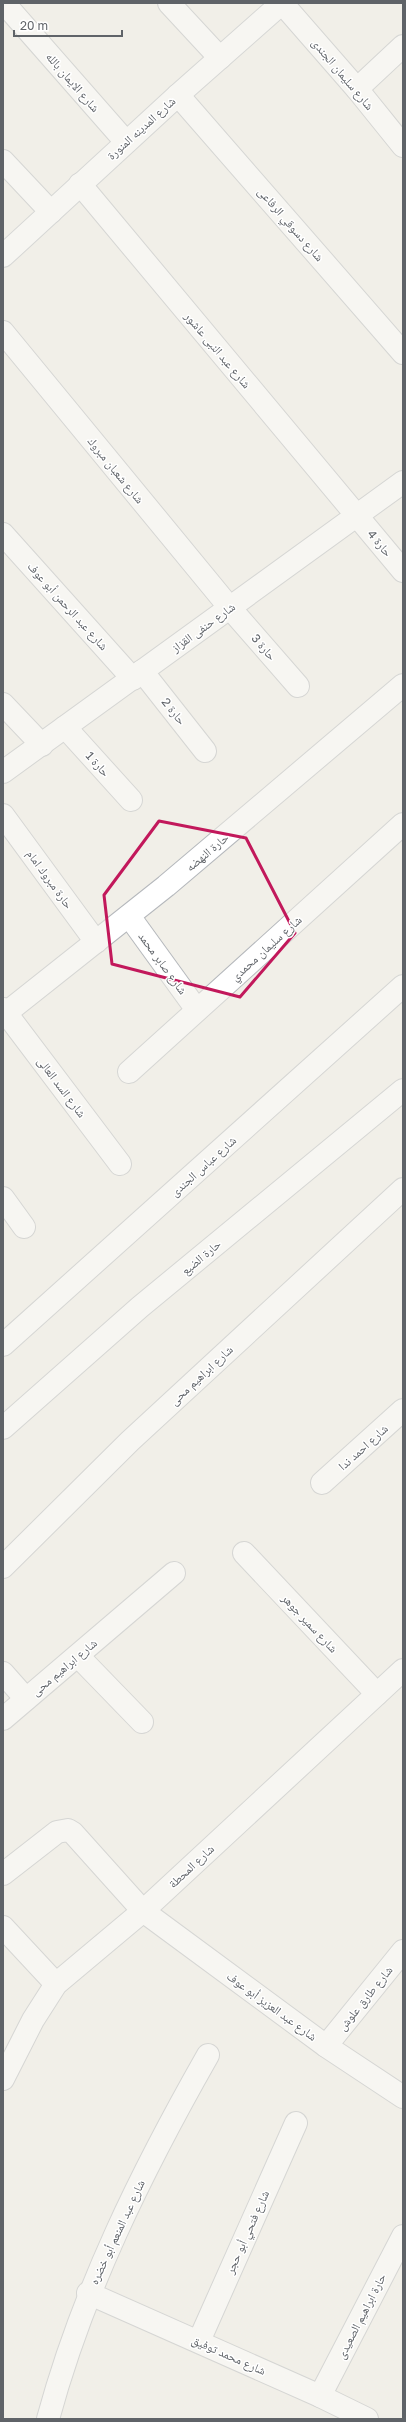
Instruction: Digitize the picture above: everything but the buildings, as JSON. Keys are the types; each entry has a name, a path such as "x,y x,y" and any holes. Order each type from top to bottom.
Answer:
{"street":[{"name":"شارع الايمان بالله","path":"4,3 126,142"},
{"path":"169,3 220,58"},
{"name":"شارع المدينه المنورة","path":"3,256 178,94 282,3"},
{"name":"شارع سليمان الجندى","path":"282,3 357,89 403,146"},
{"path":"357,89 403,46"},
{"name":"شارع دسوقي الرفاعى","path":"178,94 403,353"},
{"path":"3,161 51,212"},
{"name":"شارع عبد النبى عاشور","path":"80,184 357,516"},
{"name":"شارع شعبان مبروك","path":"3,332 230,608"},
{"name":"شارع حنفى القزاز","path":"3,772 403,482"},
{"name":"حارة 4","path":"357,516 403,571"},
{"name":"شارع عبد الرحمن أبو عوف","path":"3,534 137,675"},
{"name":"حارة 3","path":"230,608 298,686"},
{"name":"حارة 2","path":"137,675 205,751"},
{"name":"حارة النهضه","path":"5,1011 129,916 403,685"},
{"path":"3,704 42,744"},
{"name":"حارة 1","path":"65,727 131,800"},
{"name":"حارة مبروك امام","path":"3,815 96,942"},
{"name":"شارع سليمان محمدي","path":"128,1072 403,824"},
{"name":"شارع صابر محمد","path":"129,916 197,1010"},
{"name":"شارع عباس الجندى","path":"3,1345 403,986"},
{"name":"شارع السد العالى","path":"5,1011 120,1164"},
{"name":"حارة الضبع","path":"3,1428 140,1307 403,1090"},
{"name":"شارع ابراهيم محى","path":"3,1567 130,1441 403,1189"},
{"path":"3,1198 24,1227"},
{"name":"شارع احمد ندا","path":"322,1483 403,1410"},
{"name":"شارع سمير جوهر","path":"244,1553 377,1694"},
{"name":"شارع ابراهيم محى","path":"3,1719 174,1572"},
{"path":"78,1656 142,1722"},
{"name":"شارع المحطة","path":"3,2079 33,2020 56,1984 143,1911 403,1670"},
{"name":"شارع ابراهيم محى","path":"3,1673 26,1699"},
{"name":"شارع عبد العزيز أبو عوف","path":"3,1874 57,1832 68,1830 73,1833 143,1911 326,2046 403,2097"},
{"path":"3,1927 56,1984"},
{"name":"شارع طارق علوش","path":"326,2046 403,1951"},
{"name":"شارع عبد المنعم أبو خضره","path":"48,2419 73,2333 88,2293 168,2124 208,2055"},
{"name":"شارع فتحي أبو حجر","path":"198,2341 296,2123"},
{"name":"حارة ابراهيم الصعيدى","path":"320,2396 403,2236"},
{"name":"شارع محمد توفيق","path":"88,2293 320,2396 367,2419"}],"highlighted area":[{"path":"159,821 246,838 295,933 240,997 112,964 104,895"}]}
